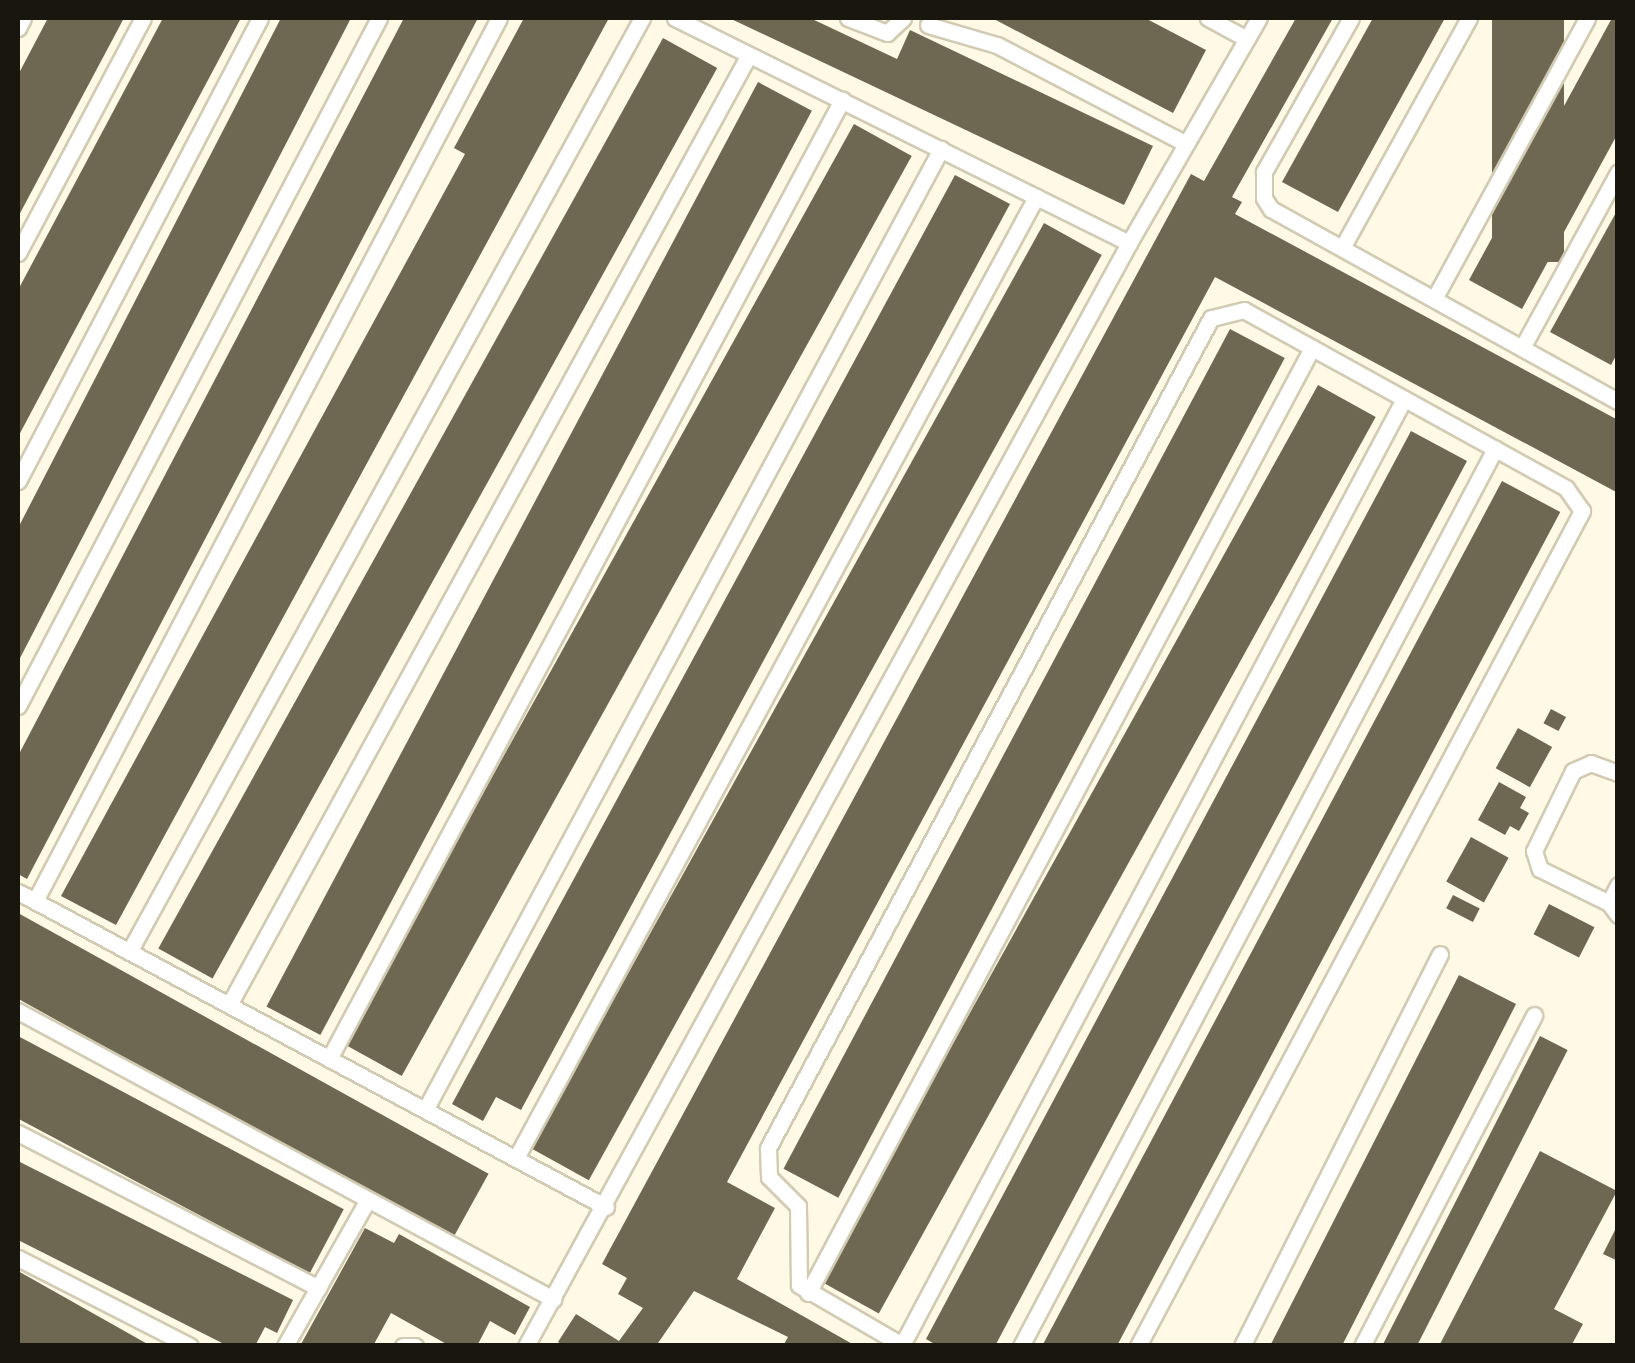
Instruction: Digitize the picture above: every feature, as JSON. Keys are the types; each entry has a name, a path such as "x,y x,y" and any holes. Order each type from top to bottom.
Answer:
{"lane":[{"path":"18,28 23,18"},
{"path":"18,253 143,18"},
{"path":"18,480 260,18"},
{"path":"18,706 379,18"},
{"path":"35,902 499,18"},
{"path":"129,952 642,18"},
{"path":"675,18 1129,243"},
{"path":"848,18 887,33 903,18"},
{"path":"1208,18 1247,39"},
{"path":"526,1346 606,1207 1129,243 1259,18"},
{"path":"1351,18 1260,186 1271,209 1616,398"},
{"path":"1342,248 1469,18"},
{"path":"1434,299 1587,18"},
{"path":"928,25 997,44 1186,144"},
{"path":"228,1005 750,54"},
{"path":"329,1059 842,100"},
{"path":"426,1110 941,150"},
{"path":"1522,348 1618,173"},
{"path":"516,1158 1036,196"},
{"path":"1138,1346 1580,521 1578,499 1566,488 1404,398 1244,310 1211,318 777,1131 764,1163 798,1206 796,1273 808,1293 902,1346 1404,398"},
{"path":"808,1293 1312,348"},
{"path":"1021,1346 1494,448"},
{"path":"1618,774 1591,763 1574,771 1534,852 1540,869 1613,909 1618,885"},
{"path":"18,892 606,1207"},
{"path":"1242,1346 1440,954"},
{"path":"18,1012 553,1299"},
{"path":"1362,1346 1534,1015"},
{"path":"18,1133 318,1288"},
{"path":"286,1346 367,1200"},
{"path":"18,1258 190,1346"},
{"path":"403,1346 415,1346"}],"building":[{"path":"48,18 124,18 18,217 18,75"},
{"path":"163,18 241,18 18,437 18,290"},
{"path":"281,18 351,18 18,662 18,528"},
{"path":"404,18 478,18 27,879 18,874 18,756"},
{"path":"524,18 609,18 116,925 61,896 465,154 454,148"},
{"path":"729,18 810,18 897,59 910,30 1153,146 1124,205"},
{"path":"992,18 1145,18 1206,50 1173,113"},
{"path":"1296,18 1333,18 1232,197 1242,202 1235,214 1618,420 1618,493 1215,277 727,1182 775,1208 737,1279 856,1346 783,1346 788,1337 694,1291 656,1346 565,1346 558,1342 576,1314 619,1341 643,1308 618,1294 627,1278 602,1264 1191,174 1204,181"},
{"path":"1373,18 1445,18 1338,212 1282,182"},
{"path":"1492,18 1564,18 1564,262 1492,262"},
{"path":"1612,18 1618,18 1618,133 1522,309 1469,280"},
{"path":"663,38 717,68 213,979 158,948"},
{"path":"758,82 812,111 320,1035 266,1006"},
{"path":"854,124 912,156 402,1076 344,1044"},
{"path":"955,175 1010,204 521,1110 496,1097 483,1121 452,1104"},
{"path":"1618,209 1618,352 1611,365 1550,332"},
{"path":"1044,223 1102,255 589,1180 531,1148"},
{"path":"1230,329 1285,358 838,1198 784,1169"},
{"path":"1318,385 1376,417 879,1313 821,1281"},
{"path":"1411,431 1467,461 995,1346 938,1346 926,1339"},
{"path":"1502,481 1560,512 1117,1346 1043,1345"},
{"path":"1551,709 1566,717 1558,731 1543,723"},
{"path":"1518,728 1552,747 1530,787 1496,768"},
{"path":"1499,782 1526,797 1520,808 1529,813 1519,831 1510,826 1505,835 1478,820"},
{"path":"1471,837 1509,858 1484,902 1446,882"},
{"path":"1453,895 1480,909 1473,922 1446,908"},
{"path":"1549,904 1594,927 1579,957 1534,934"},
{"path":"18,913 489,1174 452,1239 18,999"},
{"path":"1459,975 1516,1004 1342,1346 1270,1346"},
{"path":"18,1036 344,1209 310,1274 18,1119"},
{"path":"1540,1036 1568,1050 1417,1346 1382,1345"},
{"path":"1540,1151 1617,1191 1554,1309 1583,1324 1571,1346 1439,1346"},
{"path":"18,1161 293,1300 277,1333 265,1327 255,1346 228,1346 18,1240"},
{"path":"1618,1224 1618,1261 1603,1254"},
{"path":"365,1228 394,1243 399,1234 530,1307 515,1335 490,1321 477,1346 450,1346 391,1313 373,1346 300,1346"},
{"path":"18,1271 151,1346 18,1346"}]}
